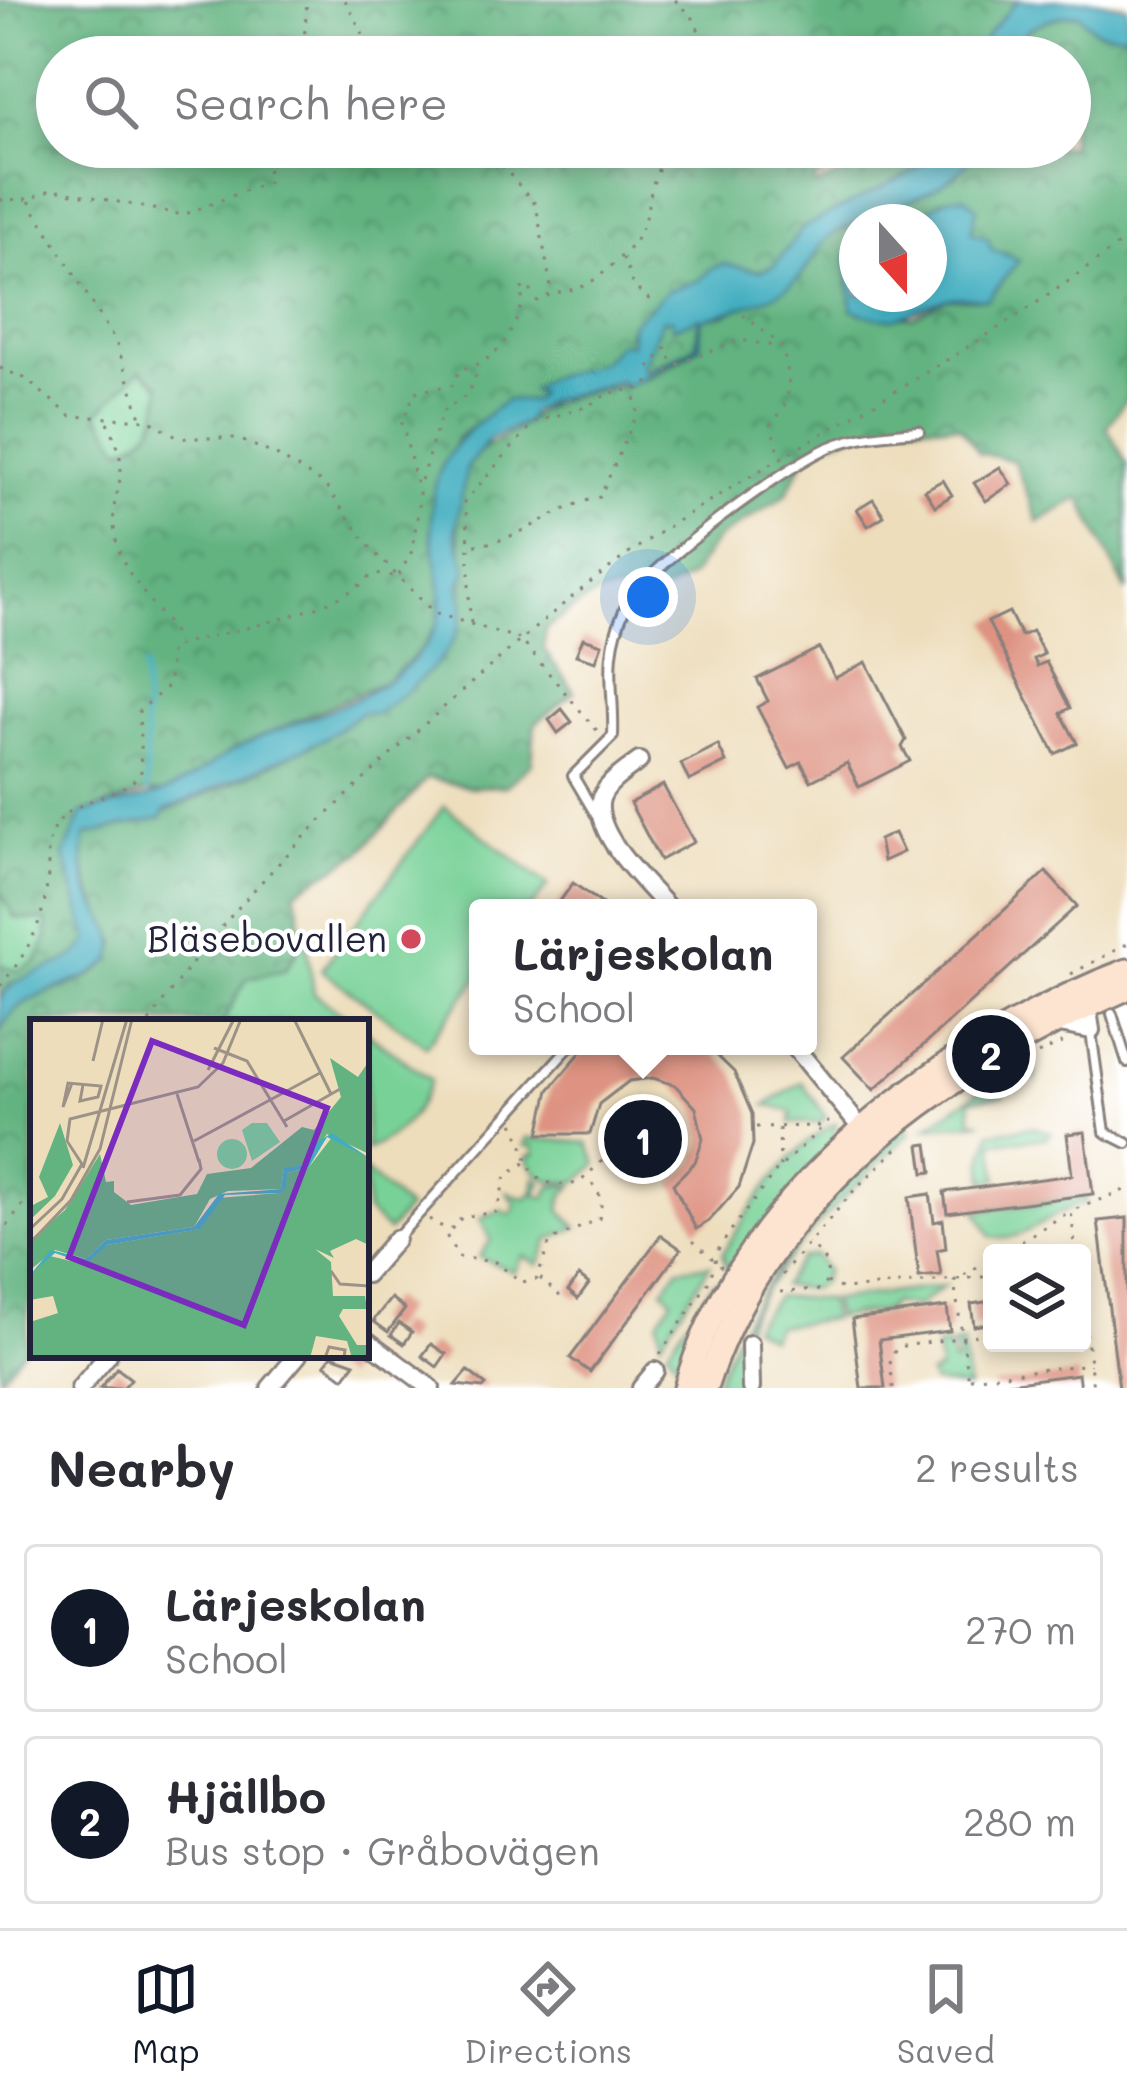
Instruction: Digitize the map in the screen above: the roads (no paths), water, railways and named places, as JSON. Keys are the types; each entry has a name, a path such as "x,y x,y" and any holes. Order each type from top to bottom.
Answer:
{"main road":[{"path":"706,1388 733,1320 762,1271 867,1137 957,1077 1125,983"},
{"path":"685,1388 703,1338 750,1255 867,1137 1004,1025 1095,1002"}],"street":[{"path":"639,760 605,789 600,804 605,827 661,899"},
{"path":"1054,1023 1091,1030 1095,1002 1125,983"},
{"path":"801,1055 867,1137"},
{"path":"369,1270 395,1239"},
{"path":"369,1342 430,1388"},
{"path":"750,1344 752,1388"},
{"path":"80,1388 105,1358"},
{"path":"270,1388 295,1358"},
{"path":"641,1388 655,1371"}],"lane":[{"path":"605,827 573,776 607,744 614,727 610,664 626,605 638,587 712,526 818,452 842,443 919,431"},
{"path":"1095,1002 1124,1038 1127,1062"},
{"path":"1091,1030 1102,1121 1108,1137 1127,1143"},
{"path":"395,1239 486,1137 511,1118 564,1055"}],"water":[{"path":"1091,0 1127,6 1127,33 1100,31 1079,14 1046,21 1022,36 987,36 1017,1"},
{"path":"917,168 962,168 901,204 850,204"},
{"path":"964,196 977,207 971,232 988,238 991,249 1019,260 988,299 947,299 947,204 937,204"},
{"path":"839,210 839,232 818,249 802,275 764,299 701,320 700,346 625,387 620,381 554,399 531,412 527,421 489,440 467,467 455,533 467,569 459,586 460,625 440,659 409,689 376,714 362,712 324,739 166,810 161,818 86,835 86,883 112,933 113,958 84,978 15,1010 0,1040 0,1002 6,990 69,960 89,940 64,856 82,813 178,786 239,747 350,701 403,670 423,649 437,624 440,584 432,533 435,487 442,467 466,433 507,400 534,401 538,392 531,390 541,382 600,362 617,343 631,344 631,324 667,291 699,280 723,264 760,271 774,266 803,228","holes":["699,318 696,346 648,370 642,367 662,320 672,319 673,328"]},
{"path":"860,312 912,312 892,318"}],"waterway":[{"path":"144,667 147,792"}],"place":[{"name":"Bläsebovallen","path":"411,939"},
{"name":"Hjällbo","path":"991,1054"},
{"name":"Lärjeskolan","path":"643,1139"}]}
